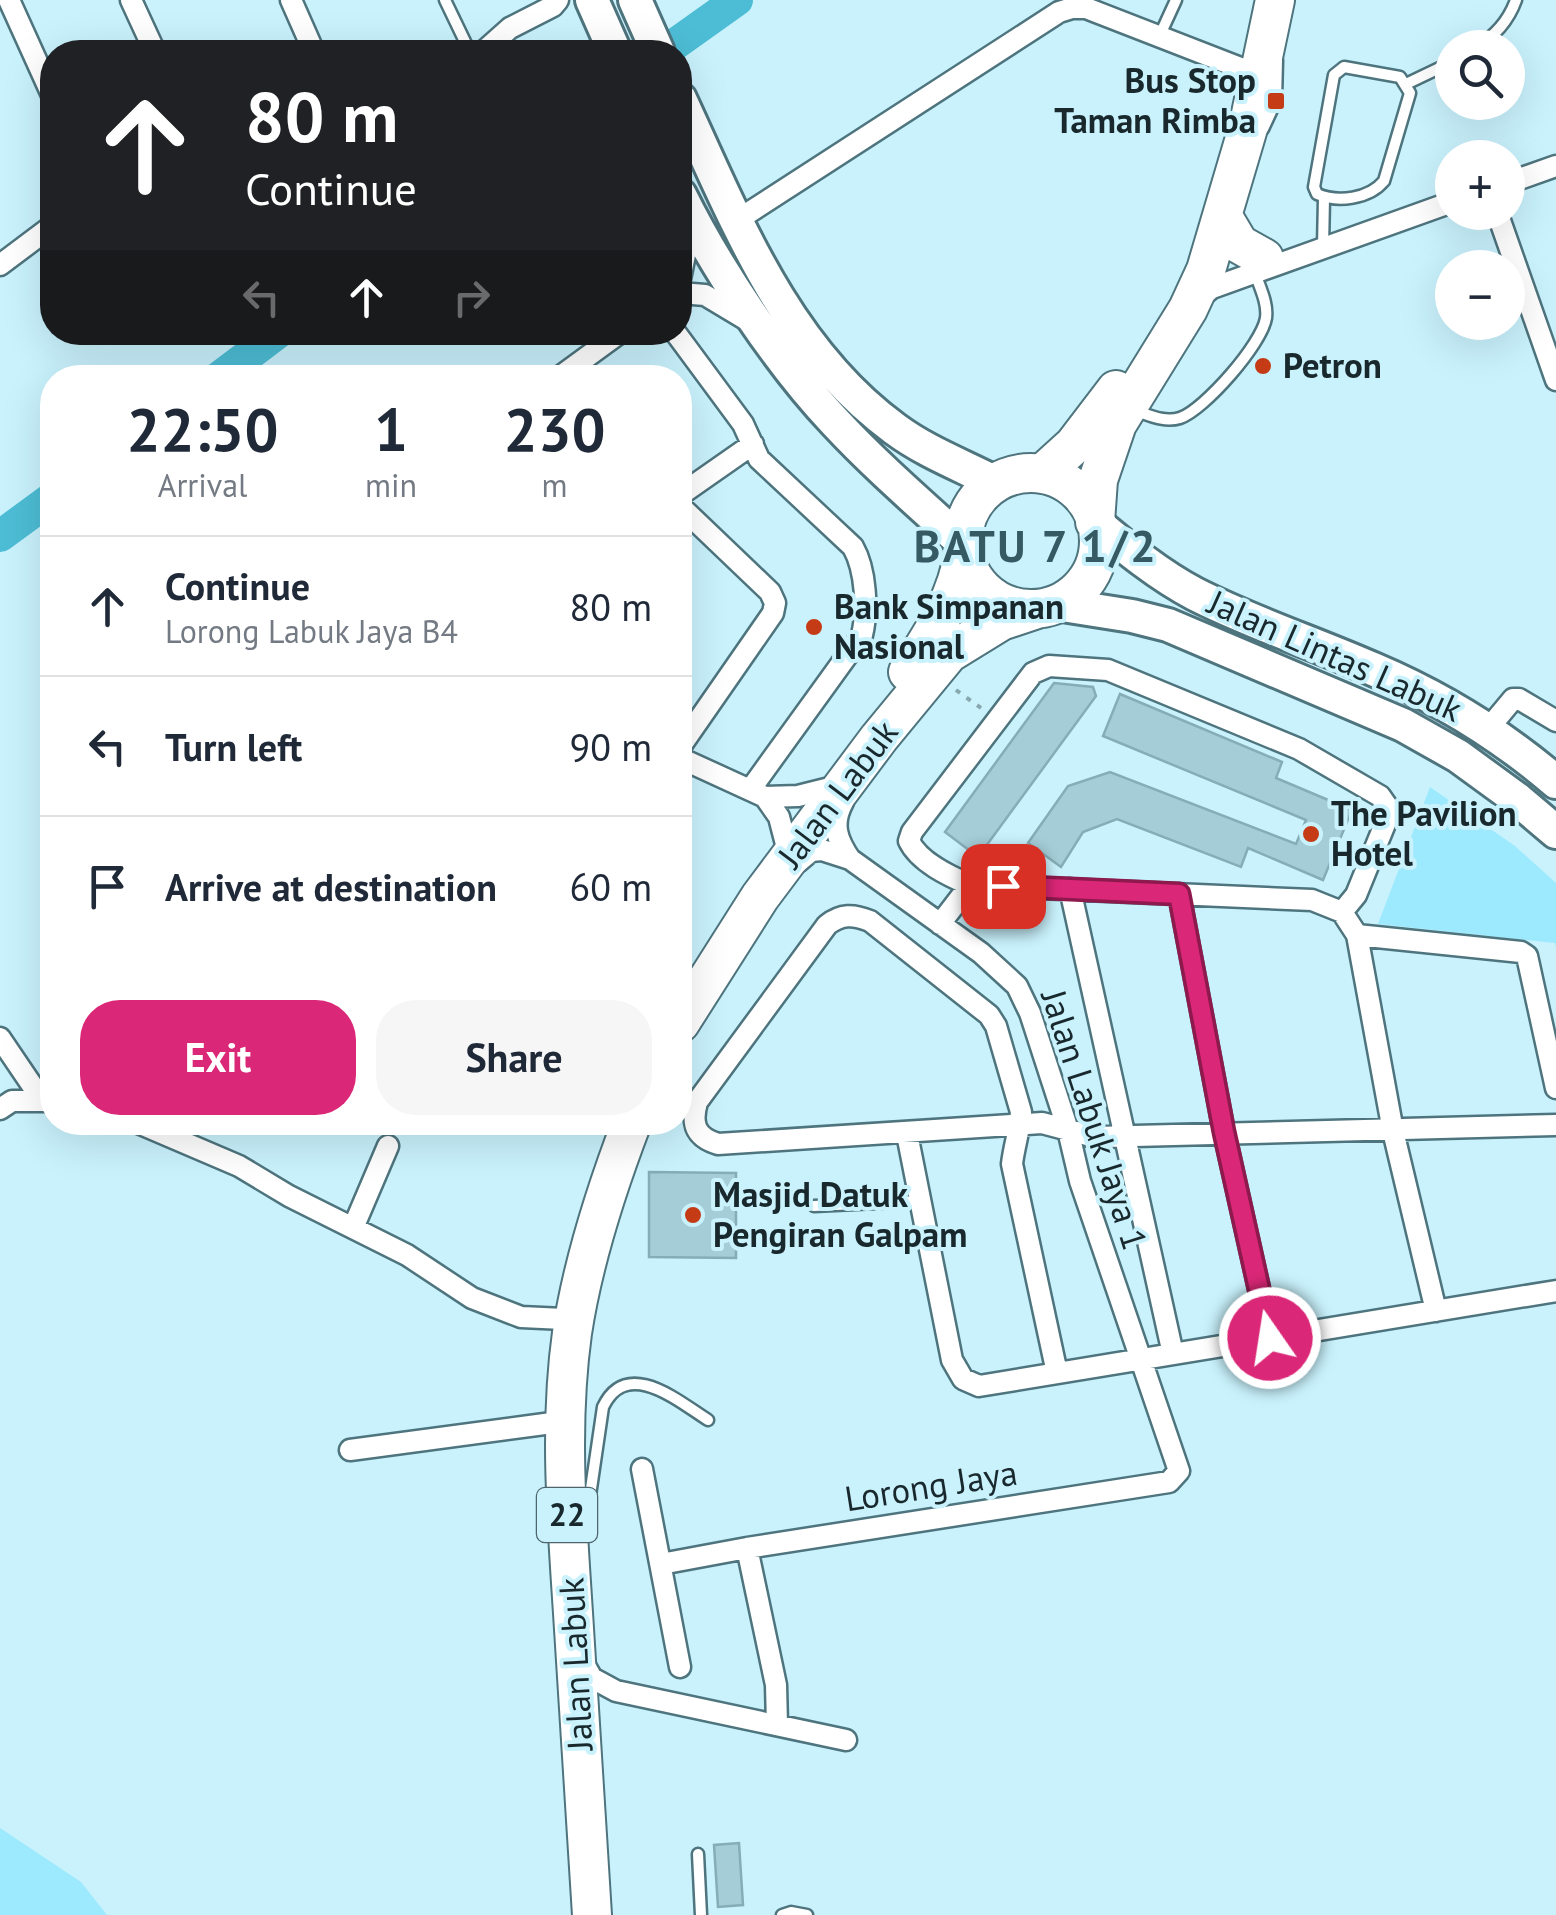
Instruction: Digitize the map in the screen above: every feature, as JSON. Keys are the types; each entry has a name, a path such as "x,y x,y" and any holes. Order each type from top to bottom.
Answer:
{"highway":[{"path":"1042,474 1120,401 1188,308 1261,76 1274,7"},
{"path":"1209,241 1239,244 1259,266"},
{"path":"1095,522 1076,491 1042,474 1026,474 996,483 975,502 968,515 963,547 970,571 981,588 997,601 1016,608 1047,607 1074,594 1087,580 1098,542 1098,480 1120,401 1142,348 1156,334 1209,241"},
{"name":"Jalan Labuk","path":"692,986 944,615 960,578 963,547"},
{"name":"Jalan Labuk","path":"692,1003 760,897 878,738 949,653 1001,621 1047,607"},
{"name":"Jalan Labuk","path":"579,1915 554,1530 552,1423 564,1319 614,1135"},
{"name":"Jalan Labuk","path":"592,1915 564,1425 572,1332 608,1183 627,1135"}],"main road":[{"path":"592,0 610,40"},
{"path":"638,9 652,40"},
{"path":"692,126 767,283 800,330 867,407 896,430 942,458 996,483"},
{"path":"692,218 764,332 833,420 963,547"},
{"name":"Jalan Lintas Labuk","path":"1095,522 1192,592 1376,670 1488,730 1556,782"},
{"name":"Jalan Lintas Labuk","path":"1047,607 1132,616 1168,625 1403,725 1458,756 1556,832"}],"street":[{"path":"9,0 40,68"},
{"path":"131,0 149,40"},
{"path":"291,0 309,40"},
{"path":"494,40 558,0"},
{"path":"736,221 1059,12 1086,8 1261,76"},
{"path":"1525,177 1556,166"},
{"path":"1188,308 1212,288 1259,266 1435,208"},
{"path":"1503,230 1556,380"},
{"path":"0,265 40,235"},
{"path":"692,293 716,300 764,332"},
{"path":"576,365 603,345"},
{"path":"685,345 743,424 759,459 852,547 860,562 866,619 856,646 758,794"},
{"path":"692,487 753,444"},
{"path":"692,517 770,592 774,603 773,614 692,730"},
{"path":"1342,912 1356,894 1387,819 1387,806 1380,796 1300,749 1108,670 1040,668 1033,673 910,837 914,850 947,875 970,885 1312,900 1342,912 1357,935 1393,1130 1436,1311"},
{"path":"1488,730 1513,699 1556,720"},
{"path":"850,860 836,834 838,811 868,765 878,738"},
{"path":"692,764 758,794 798,796 826,789"},
{"path":"758,794 779,817 786,844"},
{"path":"760,897 811,851 830,852 850,860"},
{"name":"Jalan Labuk Jaya 1","path":"850,860 981,953 1017,986 1030,1013 1139,1359"},
{"path":"940,924 970,885"},
{"path":"1070,889 1173,1354"},
{"path":"1179,894 1224,1132 1270,1338"},
{"path":"1057,1373 1012,1164 1020,1125 1021,1112 996,1026 989,1015 870,921 845,916 827,925 700,1097 693,1117 695,1130 706,1140 718,1144 907,1134 1020,1125 1042,1122 1095,1137 1556,1125"},
{"path":"1357,935 1521,952 1527,956 1556,1088"},
{"path":"0,1038 40,1092"},
{"path":"0,1109 12,1101 40,1101"},
{"path":"907,1134 952,1360 963,1379 979,1386 1556,1291"},
{"path":"166,1135 239,1166 406,1255 472,1298 521,1318 564,1319"},
{"path":"353,1228 388,1146"},
{"name":"Lorong Jaya","path":"747,1548 1169,1482 1178,1476 1179,1466 1139,1359"},
{"path":"350,1450 552,1423"},
{"path":"642,1468 680,1667"},
{"path":"661,1564 747,1548 776,1684 777,1725"},
{"path":"574,1643 592,1678 601,1684 846,1740"},
{"path":"581,1756 586,1732 599,1710 610,1701 632,1694"}],"lane":[{"path":"445,0 464,40"},
{"path":"1158,38 1175,0"},
{"path":"1499,30 1511,15 1516,0"},
{"path":"1232,176 1276,101 1279,75 1274,7"},
{"path":"1344,66 1400,77 1410,93 1384,181 1375,192 1364,196 1324,198 1316,194 1314,187 1334,75 1344,66"},
{"path":"1406,84 1435,70"},
{"path":"1322,246 1324,198"},
{"path":"1120,401 1170,420 1184,417 1207,399 1242,359 1265,324 1259,266"},
{"path":"814,1206 920,1201"},
{"path":"567,1529 580,1524 586,1516 608,1395 640,1382 655,1386 708,1420"},
{"path":"698,1854 702,1915"},
{"path":"782,1915 807,1915"}],"path":[{"path":"932,673 997,720"}],"shaded area":[{"path":"1430,787 1515,846 1556,883 1556,948 1555,943 1378,924"},
{"path":"0,1828 81,1882 107,1915 0,1915"}],"building":[{"path":"1054,683 1093,687 1096,696 978,857 945,832"},
{"path":"1120,694 1282,762 1276,778 1352,810 1323,880 1248,848 1241,867 1117,819 1083,832 1061,867 1028,843 1068,786 1110,772 1296,844 1306,820 1103,736"},
{"name":"Masjid Datuk Pengiran Galpam","path":"649,1172 736,1173 736,1258 649,1257"},
{"path":"739,1843 743,1905 718,1907 714,1845"}],"waterway":[{"path":"681,40 737,0"},
{"path":"235,365 262,345"},
{"path":"0,536 40,507"}],"place":[{"name":"Bus Stop Taman Rimba","path":"1276,101"},
{"name":"Petron","path":"1263,366"},
{"name":"Bank Simpanan Nasional","path":"814,627"},
{"name":"The Pavilion Hotel","path":"1311,834"},
{"name":"Masjid Datuk Pengiran Galpam","path":"693,1215"}],"district":[{"name":"BATU 7 1/2","path":"1036,546"}],"route":[{"path":"1003,886 1179,894 1224,1132 1270,1338"}]}
